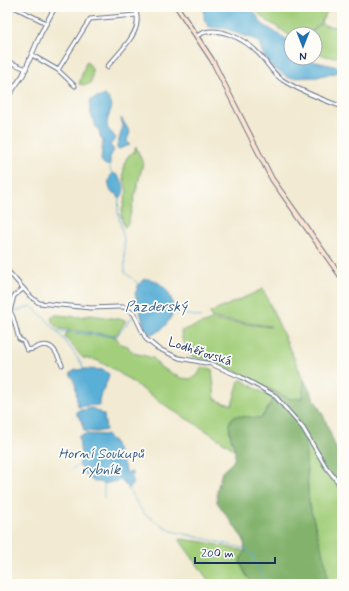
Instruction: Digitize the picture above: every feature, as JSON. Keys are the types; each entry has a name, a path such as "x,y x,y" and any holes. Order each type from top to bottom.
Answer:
{"main road":[{"path":"177,7 212,60 272,179 342,278"}],"street":[{"path":"14,7 46,23"},
{"path":"7,97 18,84 26,69 46,23 55,7"},
{"path":"107,67 134,31 137,22 136,7"},
{"path":"58,70 90,19 136,15"},
{"path":"196,36 211,30 223,32 233,36 259,53 271,71 283,80 306,93 342,108"},
{"path":"32,55 58,70 75,86"},
{"path":"7,61 26,69"},
{"name":"Lodhéřovská","path":"7,270 23,289 39,303 92,308 124,308 134,314 146,339 157,348 179,358 211,364 241,377 274,396 303,428 326,467 342,487"},
{"path":"23,289 14,296 9,312 13,317 19,339 23,341 27,350 32,350 41,346 50,346 54,350 62,365"}],"green space":[{"path":"253,7 330,7 321,22 323,25 335,27 342,24 342,54 336,57 328,57 323,55 323,26 319,26 320,23 317,26 283,26 283,31 257,12"},
{"path":"86,62 92,69 91,83 86,85 79,84"},
{"path":"136,147 143,163 128,224 124,227 121,215 127,191 123,174 126,159 134,152"},
{"path":"263,289 302,376 304,382 302,398 291,399 238,372 205,359 191,356 182,339 181,331 212,320 270,327 271,326 212,318 210,313"},
{"path":"91,315 125,320 125,322 117,334 114,335 60,329 52,322 52,316 79,317"},
{"path":"67,332 116,337 120,344 128,346 134,353 153,358 160,367 181,378 190,379 197,376 202,367 212,369 215,399 218,401 232,405 239,381 242,380 273,399 261,418 237,416 230,421 230,435 235,450 178,414 115,370 96,360 83,358 65,337"},
{"path":"302,376 324,417 342,464 342,491 326,471 305,440 309,503 326,565 327,578 288,580 285,584 253,584 246,575 240,562 245,552 244,540 217,502 217,490 222,472 233,462 235,457 235,448 231,438 229,424 233,417 237,416 262,418 273,399 265,393 268,389 291,399 302,398 304,382"},
{"path":"306,439 326,471 342,491 341,584 285,584 287,580 309,578 325,579 328,576 309,503 304,441"},
{"path":"179,539 204,542 244,551 245,552 240,561 244,572 253,584 211,584"}],"water":[{"path":"204,7 251,7 262,24 283,37 283,66 323,66 323,64 342,68 342,71 318,77 289,78 272,67 263,54 259,43 252,38 227,29 209,27 204,19"},
{"path":"105,95 109,99 112,106 108,117 108,129 116,138 110,145 114,150 110,157 109,166 104,164 101,160 103,141 99,130 96,128 90,108 91,101 93,99"},
{"path":"121,118 130,132 127,140 130,145 119,149 117,146 123,126"},
{"path":"113,173 122,180 124,187 123,194 119,198 116,193 112,193 109,186 109,180"},
{"name":"Pazderský","path":"145,279 151,279 161,285 169,294 173,305 172,315 165,326 158,332 150,334 145,329 135,294 139,284"},
{"path":"75,370 104,370 109,374 101,394 99,406 92,405 78,407 75,385 73,377 70,374"},
{"path":"92,408 104,415 106,430 97,432 84,431 81,420 77,415 77,411"},
{"name":"Horní Soukupů rybník","path":"86,434 107,435 110,440 113,440 127,473 132,472 132,484 129,489 121,480 104,484 90,479 86,475 79,465 81,454 79,436"}],"waterway":[{"path":"109,166 112,174"},
{"path":"119,198 118,212 124,240 125,273 132,278"},
{"path":"134,280 139,284"},
{"path":"7,309 18,311 31,306 46,319 63,338 82,364 83,370"},
{"path":"172,312 201,317"},
{"path":"57,331 117,336 133,316"},
{"path":"72,469 79,465"},
{"path":"104,484 104,498"},
{"path":"127,487 144,514 172,531 247,549 253,556 265,584"}]}
